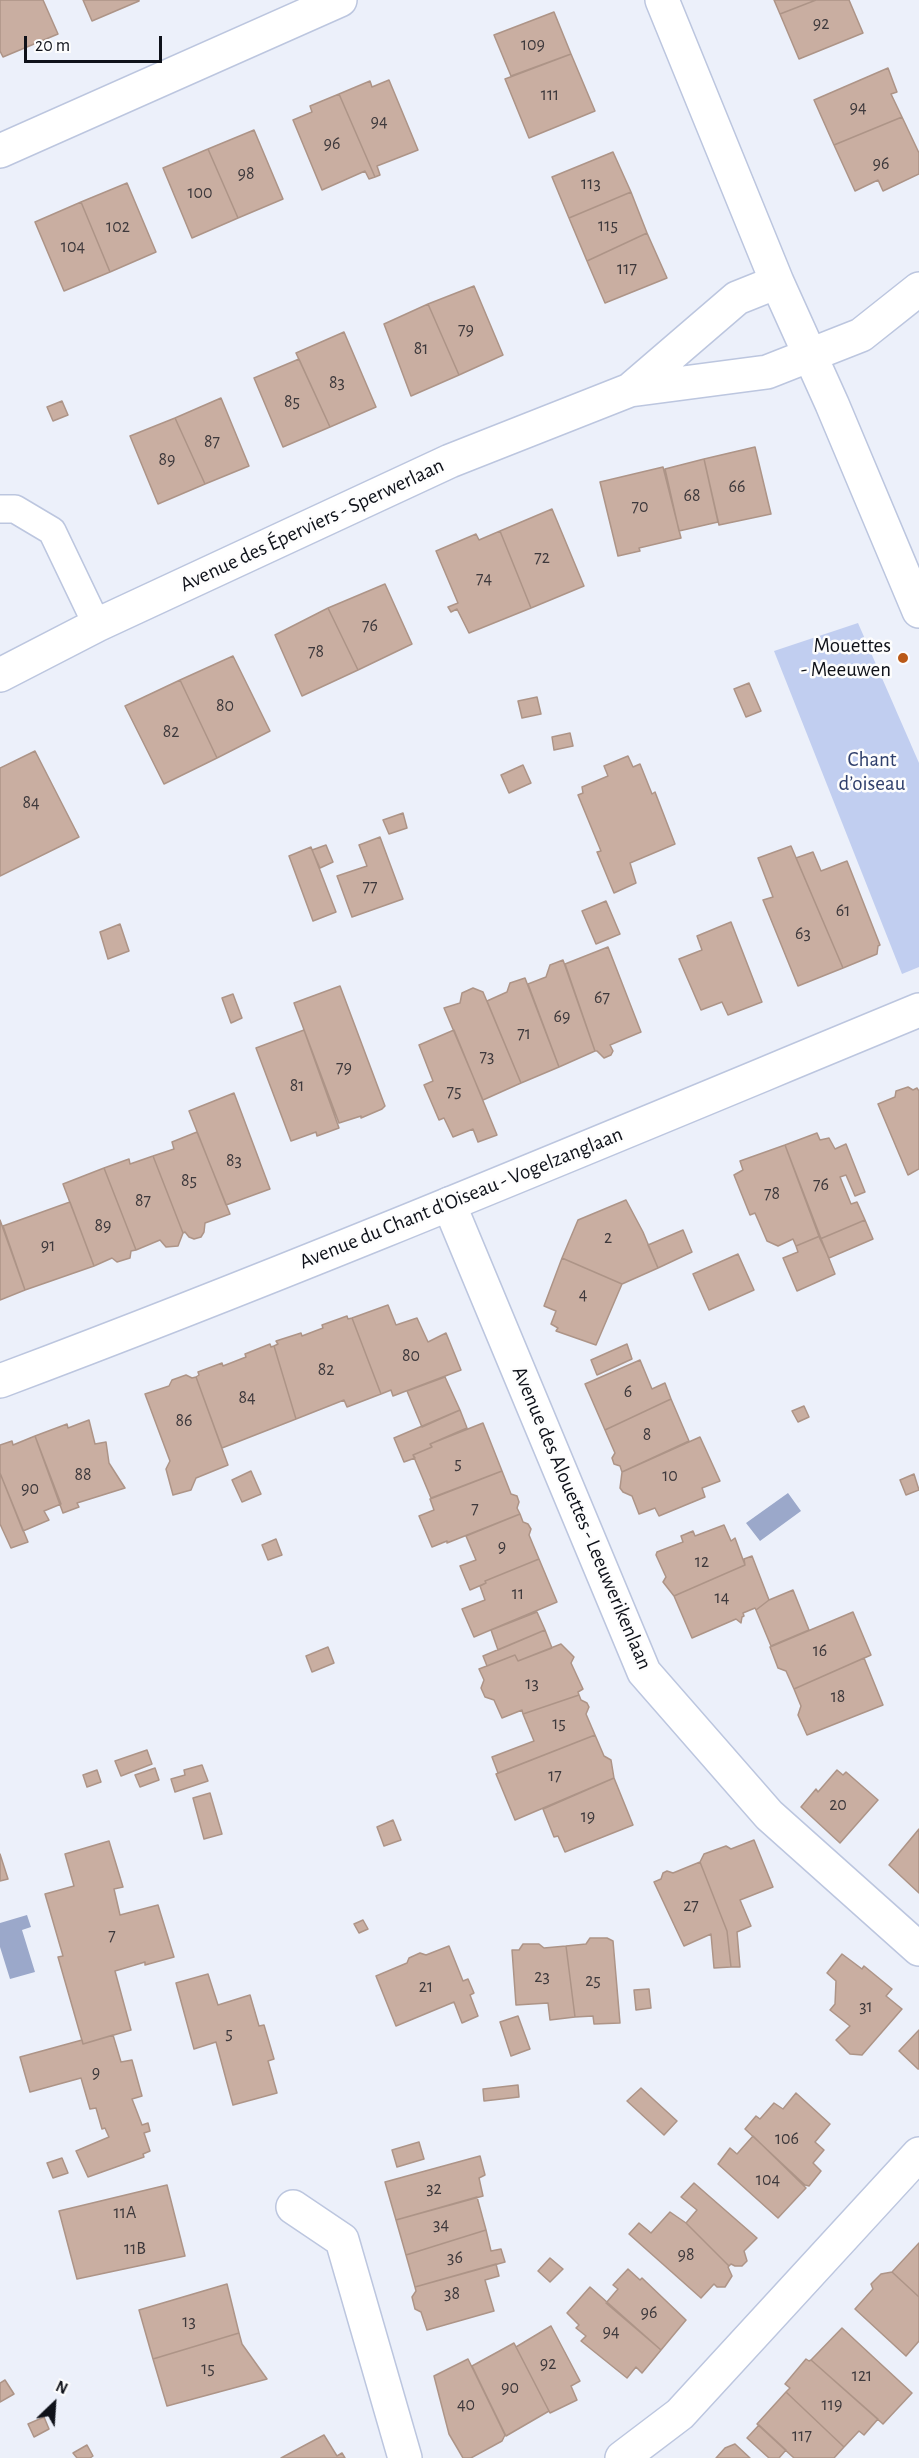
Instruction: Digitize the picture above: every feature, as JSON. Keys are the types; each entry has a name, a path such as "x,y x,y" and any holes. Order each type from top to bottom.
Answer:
{"street":[{"path":"0,151 340,0"},
{"path":"662,0 777,282 832,404 919,611"},
{"name":"Avenue des Éperviers - Sperwerlaan","path":"630,390 737,298 777,282"},
{"name":"Avenue des Éperviers - Sperwerlaan","path":"0,675 97,625 450,461 630,390 767,372 861,335 919,290"},
{"name":"Avenue du Chant d'Oiseau - Vogelzanglaan","path":"0,1381 97,1345 448,1204 919,1010"},
{"name":"Avenue des Alouettes - Leeuwerikenlaan","path":"448,1204 644,1672 769,1815 919,1950"},
{"path":"622,2458 680,2414 919,2154"},
{"path":"293,2207 342,2240 405,2458"}],"lane":[{"path":"0,509 15,509 52,531 97,625"}],"green space":[{"name":"Chant d’oiseau","path":"858,623 919,763 919,967 902,974 774,651"}],"shaded area":[{"path":"788,1493 801,1511 760,1541 746,1523"},
{"path":"27,1915 31,1927 22,1930 35,1972 10,1979 0,1947 0,1923"}],"building":[{"path":"0,0 43,0 58,34 3,57 0,51"},
{"path":"83,0 139,0 139,1 92,21"},
{"path":"774,0 816,0 780,14"},
{"path":"816,0 849,0 863,33 799,59 780,14"},
{"path":"554,12 571,54 511,76 494,35"},
{"path":"571,54 595,111 529,138 505,79"},
{"path":"888,68 897,92 891,94 902,117 834,145 814,100"},
{"path":"389,80 418,150 377,166 380,175 375,177 339,94 370,81 372,87"},
{"path":"339,94 375,177 369,179 365,171 322,190 293,120 312,112 310,106"},
{"path":"902,117 919,153 919,174 883,191 878,180 855,191 834,145"},
{"path":"254,130 283,199 238,218 208,149"},
{"path":"208,149 238,218 192,238 163,168"},
{"path":"613,152 631,192 569,218 552,177"},
{"path":"127,183 156,252 110,272 81,202"},
{"path":"631,192 647,233 587,261 569,218"},
{"path":"81,202 110,272 64,291 35,222"},
{"path":"647,233 667,278 605,303 587,261"},
{"path":"474,286 503,355 459,375 428,304"},
{"path":"428,304 459,375 411,396 384,324"},
{"path":"344,332 376,407 330,427 296,353"},
{"path":"299,359 330,427 283,447 254,378"},
{"path":"221,398 249,466 205,484 175,418"},
{"path":"62,401 68,415 53,421 47,407"},
{"path":"175,418 205,484 158,504 130,436"},
{"path":"755,447 771,514 719,525 704,459"},
{"path":"704,459 718,522 679,531 665,469"},
{"path":"663,467 681,538 639,548 640,551 618,556 600,482"},
{"path":"552,509 584,586 531,608 500,531"},
{"path":"500,531 531,608 469,633 457,609 451,612 448,607 458,603 436,551 476,534 479,540"},
{"path":"385,584 412,644 358,670 328,608"},
{"path":"328,608 358,670 302,696 275,635"},
{"path":"233,656 270,731 217,758 180,680"},
{"path":"180,680 217,758 164,784 125,706"},
{"path":"749,683 761,711 746,717 734,689"},
{"path":"537,697 541,714 522,718 518,701"},
{"path":"570,733 573,746 554,750 552,737"},
{"path":"35,751 79,837 0,876 0,768"},
{"path":"628,756 633,767 640,764 652,794 655,792 675,844 630,863 636,883 614,893 597,852 601,851 578,795 583,793 582,787 608,776 604,766"},
{"path":"523,765 531,783 509,793 501,775"},
{"path":"403,813 407,828 389,834 383,820"},
{"path":"380,837 403,899 352,917 337,876 367,866 359,845"},
{"path":"326,845 333,862 320,868 312,850"},
{"path":"791,846 843,968 798,986 763,900 773,897 758,858"},
{"path":"311,847 336,912 313,921 289,856"},
{"path":"813,852 821,871 847,861 880,945 877,954 843,968 796,858"},
{"path":"606,901 620,934 596,944 582,911"},
{"path":"731,922 762,1002 728,1015 722,1002 701,1010 679,959 702,950 697,936"},
{"path":"120,924 129,951 108,959 100,932"},
{"path":"608,947 641,1032 610,1045 613,1051 611,1055 604,1058 595,1051 565,964"},
{"path":"563,960 595,1051 559,1067 528,984 546,977 550,965"},
{"path":"525,978 559,1067 521,1083 487,1001 507,992 510,983"},
{"path":"340,986 385,1106 361,1118 361,1116 339,1123 294,1003"},
{"path":"473,988 483,992 521,1083 483,1100 444,1008 460,1003 462,993"},
{"path":"233,994 242,1018 231,1023 222,998"},
{"path":"304,1030 339,1128 317,1136 316,1132 291,1141 256,1048"},
{"path":"454,1030 497,1135 478,1142 473,1129 453,1137 444,1118 439,1120 424,1085 433,1081 419,1045"},
{"path":"908,1087 913,1090 917,1088 919,1091 919,1169 908,1175 878,1104 895,1097 896,1091"},
{"path":"234,1093 270,1189 226,1205 189,1111"},
{"path":"197,1132 230,1214 205,1223 201,1237 194,1239 185,1232 183,1233 153,1156 174,1149 172,1142"},
{"path":"817,1133 820,1140 829,1138 835,1149 846,1144 865,1192 855,1196 846,1175 840,1177 851,1204 857,1202 865,1220 820,1239 785,1145"},
{"path":"785,1145 820,1236 796,1246 793,1239 778,1246 767,1241 755,1213 750,1215 734,1175 743,1170 740,1161"},
{"path":"153,1156 183,1233 178,1246 166,1247 160,1240 136,1250 104,1168 129,1159 130,1164"},
{"path":"104,1168 136,1250 131,1251 130,1258 117,1262 112,1258 94,1266 63,1184"},
{"path":"626,1200 658,1268 622,1284 562,1258 578,1220"},
{"path":"70,1202 94,1266 25,1290 3,1226"},
{"path":"0,1220 25,1290 0,1300"},
{"path":"865,1220 873,1239 829,1258 820,1239"},
{"path":"683,1230 692,1252 658,1268 648,1245"},
{"path":"820,1236 835,1274 797,1291 783,1258 798,1252 796,1246"},
{"path":"738,1254 754,1290 709,1310 693,1274"},
{"path":"562,1258 622,1284 596,1345 556,1331 558,1328 551,1324 556,1311 544,1306"},
{"path":"388,1305 396,1325 417,1318 428,1342 446,1333 461,1370 393,1396 391,1390 381,1394 352,1318"},
{"path":"347,1316 348,1319 352,1318 381,1394 347,1407 344,1400 296,1419 274,1346 278,1344 276,1341 301,1333 302,1336 323,1328 322,1325"},
{"path":"270,1344 271,1347 274,1346 296,1419 222,1448 196,1377 199,1375 198,1372 222,1363 223,1366"},
{"path":"627,1344 632,1359 597,1375 591,1360"},
{"path":"640,1360 652,1389 665,1383 671,1399 605,1430 585,1384"},
{"path":"186,1375 196,1377 228,1465 196,1478 191,1490 173,1495 166,1469 170,1461 145,1394 169,1386 172,1380"},
{"path":"445,1377 460,1410 422,1427 407,1391"},
{"path":"671,1399 689,1441 622,1472 620,1466 614,1464 612,1458 615,1453 605,1430"},
{"path":"804,1406 809,1417 798,1422 792,1411"},
{"path":"460,1410 467,1428 430,1444 432,1447 413,1455 415,1458 404,1462 394,1438"},
{"path":"89,1420 95,1444 106,1442 109,1463 125,1488 77,1503 79,1507 63,1513 35,1436 67,1424 68,1428"},
{"path":"483,1423 502,1471 431,1498 413,1455 432,1447 430,1444"},
{"path":"35,1436 61,1504 44,1511 49,1520 23,1531 0,1473 0,1445 12,1441 13,1445"},
{"path":"700,1437 720,1481 702,1488 705,1497 659,1516 655,1508 639,1514 632,1496 620,1488 622,1472"},
{"path":"251,1471 261,1494 242,1502 232,1480"},
{"path":"502,1471 511,1494 517,1496 519,1502 517,1508 520,1514 432,1547 419,1516 434,1510 430,1499"},
{"path":"0,1473 28,1542 11,1548 0,1524"},
{"path":"914,1474 919,1490 906,1495 900,1480"},
{"path":"520,1514 523,1522 531,1529 529,1535 539,1559 485,1581 486,1583 470,1590 460,1566 476,1560 466,1536"},
{"path":"724,1525 731,1541 735,1538 745,1565 674,1596 663,1582 666,1577 656,1555 657,1552 683,1542 681,1536 693,1531 695,1536"},
{"path":"276,1539 282,1555 268,1560 262,1545"},
{"path":"752,1556 769,1600 756,1610 755,1608 743,1613 741,1623 736,1619 692,1638 674,1596 745,1565 744,1559"},
{"path":"539,1559 557,1602 474,1637 462,1609 485,1600 480,1586 486,1583 485,1581"},
{"path":"793,1590 809,1630 771,1646 756,1610 769,1600"},
{"path":"537,1612 545,1630 498,1650 491,1630"},
{"path":"853,1612 871,1655 794,1689 786,1671 778,1668 770,1647"},
{"path":"545,1630 552,1648 518,1661 515,1655 487,1666 483,1656"},
{"path":"561,1644 574,1657 571,1663 583,1689 578,1692 579,1695 523,1714 522,1710 502,1718 494,1700 485,1697 481,1688 484,1680 479,1669 515,1655 518,1661"},
{"path":"328,1647 334,1663 312,1672 306,1656"},
{"path":"864,1658 883,1705 807,1735 798,1715 801,1706 794,1689"},
{"path":"579,1695 589,1707 586,1714 595,1735 498,1773 492,1757 534,1741 523,1714"},
{"path":"595,1735 604,1756 611,1760 614,1778 515,1820 496,1774"},
{"path":"147,1750 152,1764 121,1776 115,1761"},
{"path":"202,1765 208,1781 175,1792 171,1779 185,1775 184,1770"},
{"path":"155,1768 159,1780 140,1787 135,1775"},
{"path":"97,1770 101,1782 87,1787 83,1775"},
{"path":"837,1770 843,1775 846,1772 878,1800 840,1843 801,1807 816,1789 818,1792"},
{"path":"614,1778 633,1825 565,1852 558,1836 554,1837 543,1809"},
{"path":"210,1793 222,1834 204,1839 193,1798"},
{"path":"393,1820 401,1840 384,1846 377,1827"},
{"path":"919,1829 919,1893 889,1865"},
{"path":"754,1840 773,1887 740,1900 751,1926 737,1932 740,1967 731,1967 727,1931 700,1862 704,1854 726,1846 731,1849"},
{"path":"109,1841 123,1887 114,1889 120,1915 158,1905 174,1957 145,1965 145,1962 115,1971 131,2030 83,2044 58,1957 63,1956 45,1894 74,1886 65,1854"},
{"path":"0,1854 8,1879 0,1881"},
{"path":"700,1862 727,1931 731,1967 714,1968 711,1934 684,1946 654,1882 661,1879 663,1873 667,1871 673,1873"},
{"path":"363,1920 368,1929 359,1933 354,1924"},
{"path":"590,1938 607,1938 613,1941 620,2023 594,2024 593,2016 575,2017 566,1946 586,1944"},
{"path":"523,1944 539,1944 544,1948 566,1946 575,2017 550,2020 548,2003 516,2005 512,1950 519,1950"},
{"path":"449,1946 463,1981 468,1979 474,1993 470,1995 478,2016 462,2023 454,2002 396,2026 376,1976 407,1963 409,1958 420,1953 426,1955"},
{"path":"842,1954 862,1969 864,1966 892,1989 886,1996 902,2009 862,2055 850,2054 836,2040 850,2026 830,2010 835,2004 836,1981 827,1973"},
{"path":"208,1974 218,2005 250,1995 259,2026 264,2025 274,2059 268,2061 277,2093 233,2105 216,2042 194,2049 176,1983"},
{"path":"649,1989 651,2008 636,2010 634,1990"},
{"path":"518,2016 530,2049 511,2056 500,2022"},
{"path":"919,2030 919,2069 918,2069 899,2051"},
{"path":"113,2035 121,2062 132,2060 142,2096 132,2099 142,2125 148,2123 150,2131 144,2133 150,2151 143,2154 144,2157 88,2177 76,2151 109,2137 105,2128 102,2129 96,2108 90,2109 81,2078 30,2092 20,2057 82,2040 83,2044"},
{"path":"518,2085 519,2097 484,2101 483,2089"},
{"path":"641,2088 677,2121 664,2135 627,2101"},
{"path":"796,2093 830,2124 815,2142 824,2150 813,2163 821,2171 809,2186 805,2185 745,2129 756,2116 760,2119 774,2103 783,2109"},
{"path":"753,2136 806,2188 778,2218 718,2164 730,2148 737,2154"},
{"path":"419,2142 424,2159 397,2167 392,2150"},
{"path":"480,2156 485,2175 479,2178 483,2196 396,2220 385,2182"},
{"path":"62,2158 68,2173 53,2178 47,2163"},
{"path":"694,2183 757,2238 744,2251 747,2261 742,2266 731,2264 729,2266 686,2223 697,2210 681,2197"},
{"path":"167,2185 185,2256 77,2279 59,2211"},
{"path":"477,2197 486,2230 406,2255 396,2220"},
{"path":"670,2212 686,2223 729,2266 732,2276 725,2287 717,2287 714,2284 701,2298 629,2234 639,2223 651,2233"},
{"path":"486,2230 491,2251 501,2249 505,2262 415,2287 406,2255"},
{"path":"919,2243 919,2297 892,2272"},
{"path":"550,2258 563,2269 550,2282 538,2271"},
{"path":"496,2264 499,2276 485,2280 494,2311 427,2330 421,2312 415,2309 412,2297 416,2291 415,2287"},
{"path":"628,2269 640,2280 642,2278 686,2320 661,2350 606,2303 618,2289 613,2285"},
{"path":"892,2272 919,2297 919,2341 906,2356 855,2309 873,2289 871,2284 881,2274"},
{"path":"227,2284 239,2333 153,2359 139,2310"},
{"path":"590,2287 661,2350 642,2373 636,2367 627,2378 581,2341 586,2336 576,2328 579,2325 567,2313"},
{"path":"551,2326 580,2381 571,2386 577,2400 550,2413 516,2347"},
{"path":"842,2328 912,2393 883,2424 811,2360"},
{"path":"239,2333 242,2344 267,2379 167,2406 153,2359"},
{"path":"514,2343 549,2411 506,2436 472,2366"},
{"path":"468,2359 505,2435 502,2441 471,2458 463,2458 449,2434 434,2376"},
{"path":"806,2359 811,2360 878,2419 864,2435 859,2431 844,2447 786,2392 790,2388 785,2384"},
{"path":"5,2380 14,2394 0,2402 0,2383"},
{"path":"786,2392 844,2447 834,2458 794,2458 757,2424"},
{"path":"44,2417 49,2429 34,2437 28,2424"},
{"path":"759,2425 786,2450 779,2458 769,2458 747,2438"},
{"path":"324,2435 337,2456 342,2453 345,2458 281,2458"},
{"path":"735,2444 750,2458 716,2458 725,2448"},
{"path":"87,2445 93,2456 77,2458 73,2453"}],"place":[{"name":"Mouettes - Meeuwen","path":"903,658"}]}
